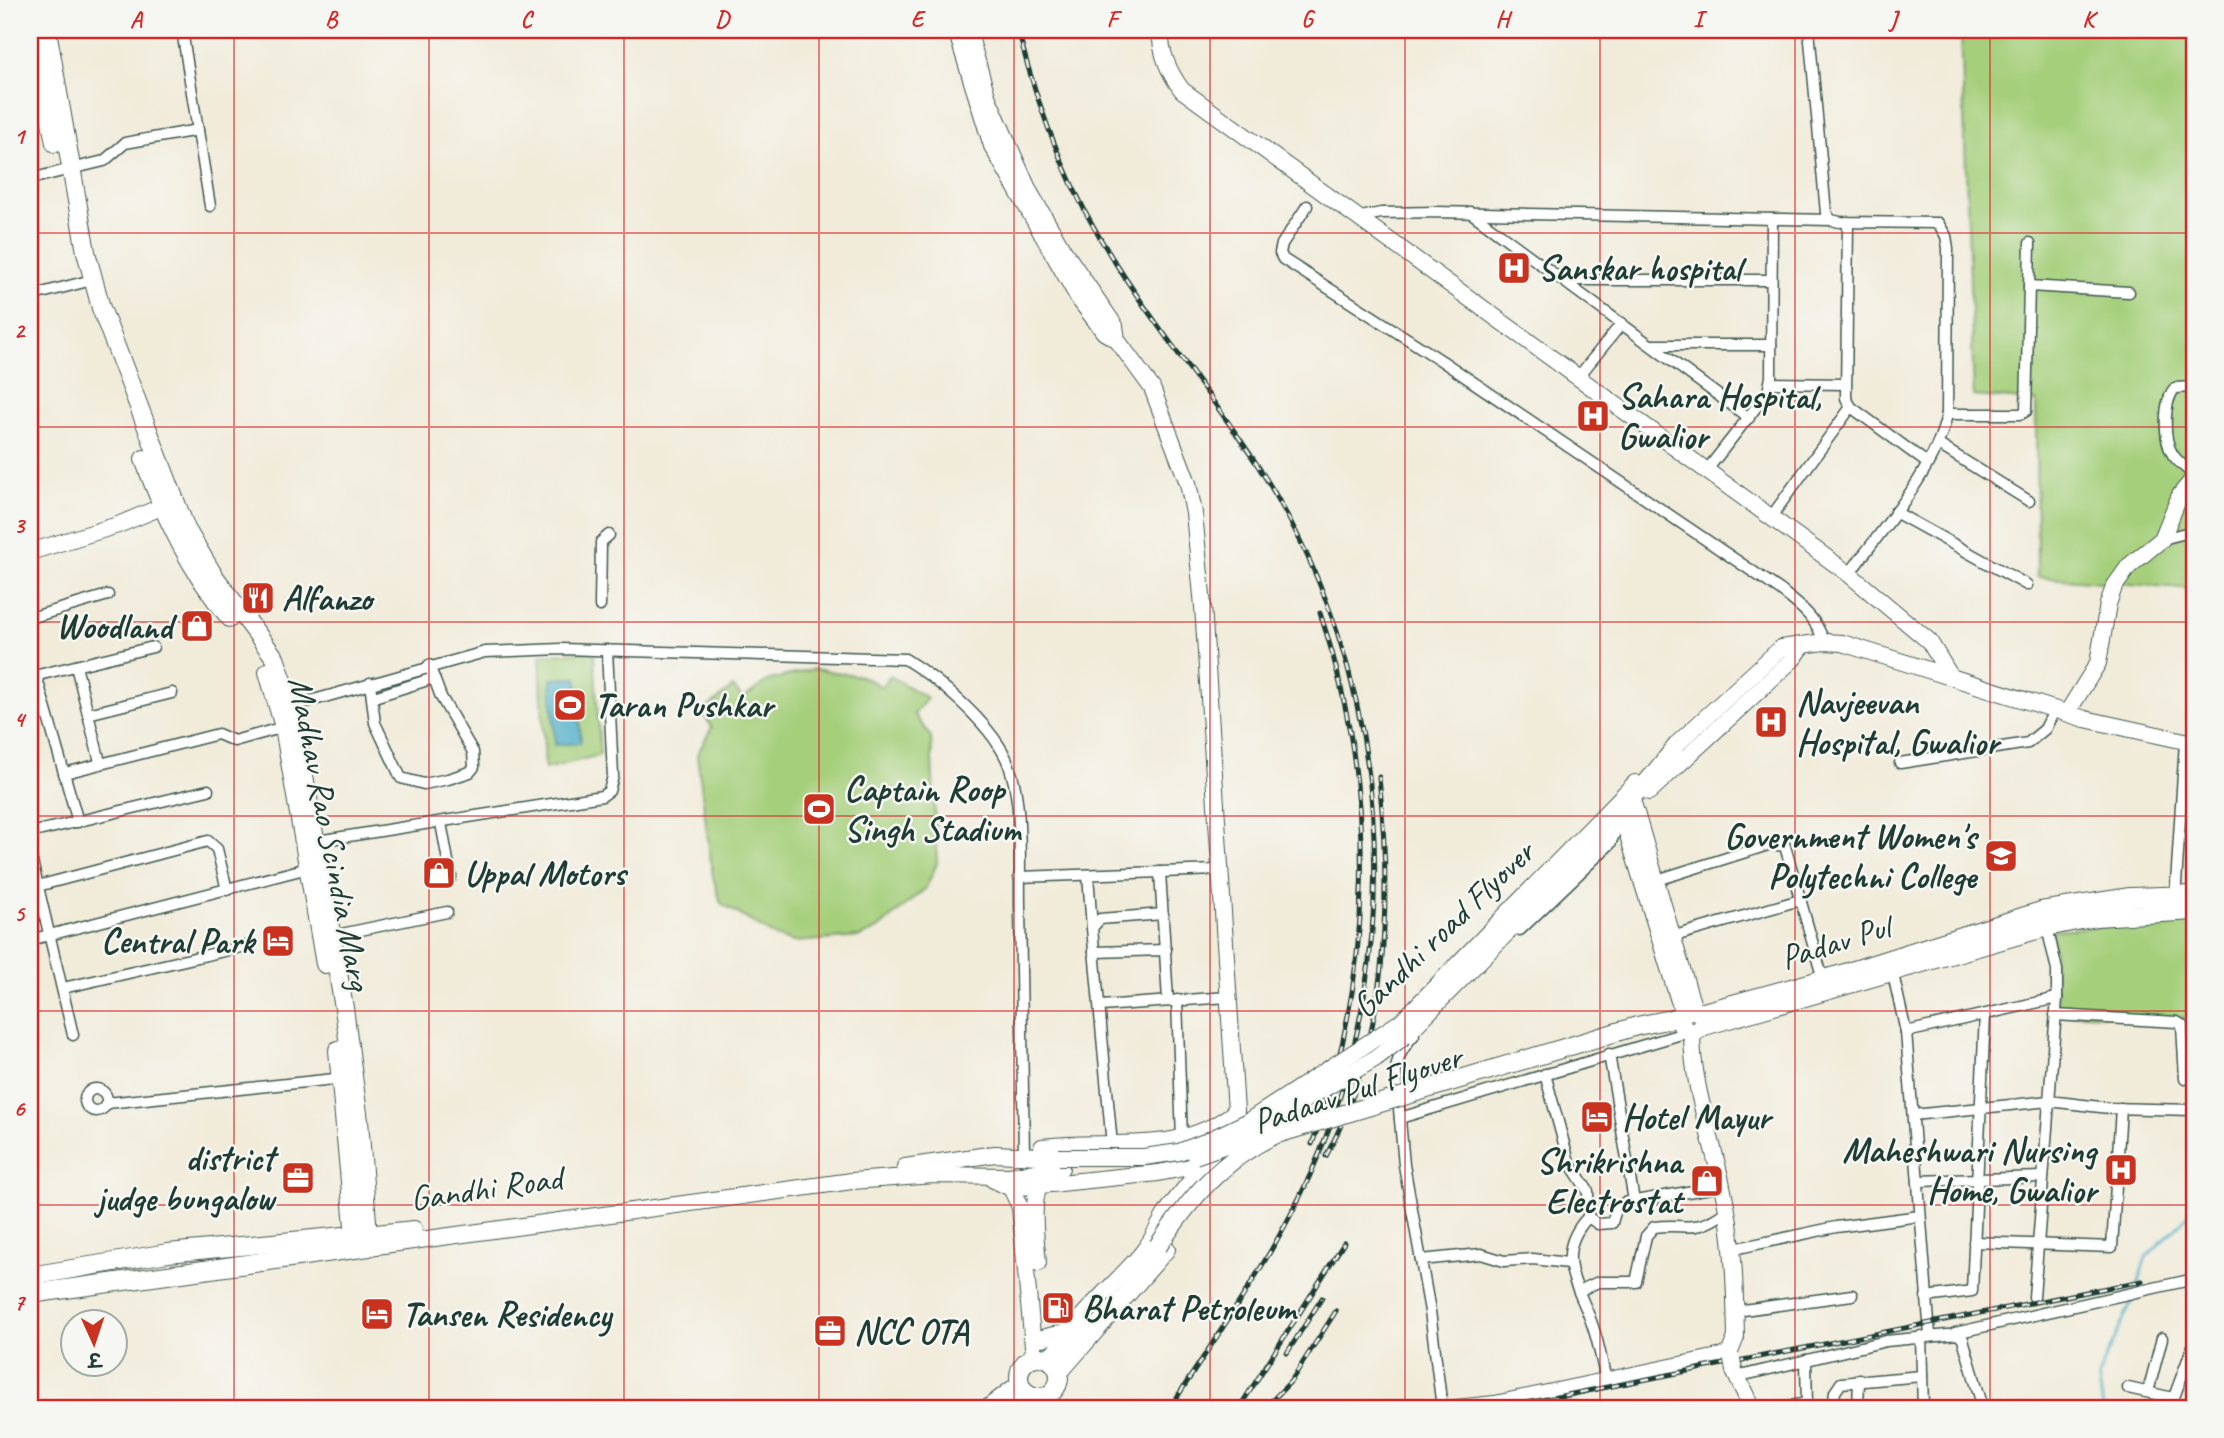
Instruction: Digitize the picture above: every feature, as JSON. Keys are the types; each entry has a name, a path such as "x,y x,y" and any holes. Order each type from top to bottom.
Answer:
{"main road":[{"name":"Madhav Rao Scindia Marg","path":"34,30 35,66 66,172"},
{"name":"Madhav Rao Scindia Marg","path":"47,30 66,172 87,281 167,504 214,576 275,659 327,937 347,1077 362,1241"},
{"path":"956,30 992,146 1079,299 1104,332 1117,340 1152,388 1188,483 1194,513 1203,606 1218,870 1236,1111 1229,1132 1200,1165 1166,1213 1146,1248 1117,1283 1046,1361 1023,1365 1025,1389 1012,1408"},
{"path":"968,30 987,96 1017,167 1057,240 1115,326 1117,340"},
{"path":"1160,30 1160,48 1170,74 1182,90 1361,217 1849,574 1920,632 1929,641 1949,674"},
{"path":"2061,711 2098,663 2114,586 2129,566 2162,539 2180,495 2194,476"},
{"path":"30,551 118,525 167,504"},
{"path":"1895,660 1913,654 1920,645 1920,632"},
{"path":"1690,1021 1628,811 1632,799 1678,743 1782,648 1824,642 1842,643 1949,674 2061,711 2190,743"},
{"path":"1628,811 1793,659 1802,647"},
{"name":"Madhav Rao Scindia Marg","path":"286,708 284,727 310,842 308,869 327,937"},
{"name":"Gandhi road Flyover","path":"1024,1155 1057,1164 1137,1166 1202,1155 1232,1143 1376,1058 1405,1036 1678,743"},
{"path":"1628,811 1671,937 1690,1021 1695,1078 1727,1211 1734,1249 1736,1337 1733,1365"},
{"name":"Gandhi road Flyover","path":"1600,827 1628,811"},
{"name":"Padav Pul","path":"1690,1021 1825,986 1893,974 2047,927 2175,904 2194,895"},
{"name":"Padav Pul","path":"1825,986 2041,911 2080,903 2175,904 2194,911"},
{"name":"Padaav Pul Flyover","path":"1064,1339 1124,1289 1162,1248 1192,1198 1216,1172 1243,1152 1274,1135 1639,1030 1690,1021"},
{"name":"Madhav Rao Scindia Marg","path":"347,1077 351,1198 362,1241"},
{"path":"1024,1155 1048,1146 1112,1145 1182,1139 1219,1125 1236,1111"},
{"name":"Gandhi Road","path":"30,1276 168,1253 320,1240 362,1241 792,1178 995,1154 1024,1155"},
{"path":"30,1294 362,1241 852,1181 934,1175 988,1177 1057,1164"},
{"path":"989,1408 1025,1389 1048,1395 1058,1385 1046,1361 1042,1338 1037,1248 1039,1184 1057,1164"},
{"path":"1011,1188 1158,1174 1200,1165"},
{"path":"988,1177 1011,1188 1017,1196 1024,1223 1046,1361"},
{"path":"320,1240 342,1223 351,1198"},
{"name":"Padaav Pul Flyover","path":"1046,1361 1162,1248"},
{"path":"1042,1338 1064,1339"},
{"path":"1456,1408 1496,1404 1723,1356 1733,1365 1752,1408"}],"street":[{"path":"182,30 210,206"},
{"path":"1809,30 1824,209 1831,220"},
{"path":"30,179 104,161 125,143 198,130"},
{"path":"1307,206 1282,244 1280,253 1283,259 1442,361 1780,590 1807,611 1818,625 1824,642"},
{"path":"1470,212 1749,418"},
{"path":"1361,217 1381,213 1470,212 1931,222 1942,226 1946,236 1949,281 1947,414 1939,445 1895,512 1849,574"},
{"path":"1707,471 1768,392 1772,219"},
{"path":"1849,222 1845,384 1851,407 1927,463"},
{"path":"1947,414 2021,414 2026,411 2031,243"},
{"path":"1564,280 1771,280"},
{"path":"30,296 87,281"},
{"path":"2029,286 2129,292"},
{"path":"1579,376 1622,323"},
{"path":"1651,345 1771,345"},
{"path":"1770,383 1845,384"},
{"path":"2194,387 2175,388 2170,393 2167,431 2174,457 2194,476"},
{"path":"1771,517 1851,407"},
{"path":"1939,445 2029,501"},
{"path":"1895,512 2027,586"},
{"path":"2162,539 2194,531"},
{"path":"600,606 601,542 609,535"},
{"path":"30,618 108,596"},
{"path":"78,822 33,676 153,646"},
{"path":"286,708 429,665 485,652 607,650 905,659 933,678 974,716 1005,755 1012,774 1019,877 1024,1155"},
{"path":"310,842 602,796 609,791 613,776 607,650"},
{"path":"370,683 374,697 375,723 396,773 415,784 449,779 470,772 474,766 474,752 441,696 429,665"},
{"path":"76,666 100,762"},
{"path":"374,697 434,678"},
{"path":"88,714 173,692"},
{"path":"1900,763 2028,743 2061,711"},
{"path":"65,773 218,734 233,741 284,727"},
{"path":"2175,904 2190,743"},
{"path":"30,833 208,790"},
{"path":"1442,1408 1421,1260 1404,1165 1395,1066 1402,1050 1455,993 1610,844 1628,811"},
{"path":"441,823 451,877"},
{"path":"34,887 208,841 217,849 227,890"},
{"path":"1654,881 1780,844 1788,851 1825,986"},
{"path":"30,853 34,887 50,934 73,1035"},
{"path":"30,940 308,869"},
{"path":"1019,877 1218,870"},
{"path":"1160,872 1182,1139"},
{"path":"1088,875 1112,1145"},
{"path":"1671,937 1800,900"},
{"path":"327,937 447,912"},
{"path":"1092,928 1100,919 1163,914"},
{"path":"2034,1297 2057,998 2057,970 2047,927"},
{"path":"63,988 246,946"},
{"path":"1094,952 1166,950"},
{"path":"1893,974 1906,1032 1918,1181 1926,1297 1923,1408"},
{"path":"1101,1006 1228,997"},
{"path":"1906,1032 2057,998"},
{"path":"1926,1297 1972,1291 1985,1015"},
{"path":"2055,1015 2177,1022 2182,1025 2184,1033 2185,1079"},
{"path":"1400,1118 1609,1054 1690,1021"},
{"path":"1609,1054 1634,1201"},
{"path":"1545,1074 1569,1162 1588,1191 1588,1217 1577,1230 1568,1263 1593,1328 1606,1381"},
{"path":"107,1103 347,1077"},
{"path":"1913,1115 2049,1101 2121,1108 2194,1110"},
{"path":"1974,1242 2112,1247 2115,1241 2121,1108"},
{"path":"1918,1181 1977,1177 2043,1177"},
{"path":"1588,1217 1598,1224 1612,1223 1616,1209 1634,1201 1722,1186"},
{"path":"1578,1291 1598,1282 1636,1282 1646,1236 1654,1227 1692,1228 1712,1222 1727,1211"},
{"path":"1734,1249 1836,1227 1920,1216"},
{"path":"1421,1260 1481,1254 1504,1261 1533,1259 1568,1263"},
{"path":"1733,1365 1806,1360 1886,1341 1953,1333 2194,1279"},
{"path":"1736,1311 1852,1295"},
{"path":"1953,1333 1963,1339 1983,1408"},
{"path":"2148,1392 2162,1338"},
{"path":"2128,1388 2148,1392 2172,1403 2194,1343"},
{"path":"1781,1408 1807,1406 1806,1360"},
{"path":"1833,1408 1837,1386 1859,1380 1922,1376"},
{"path":"1858,1408 1859,1380"}],"green space":[{"path":"1961,30 2194,30 2194,589 2037,577 2036,401 1974,396"},
{"name":"Taran Pushkar","path":"594,651 600,755 545,769 540,655"},
{"name":"Captain Roop Singh Stadium","path":"814,669 861,676 882,687 890,676 927,698 914,714 931,737 937,863 926,888 878,929 860,937 793,942 775,936 721,903 713,877 697,755 712,727 702,713 733,687 743,699 767,681"},
{"path":"2194,921 2194,1018 2058,1013 2052,930"}],"water":[{"path":"577,678 581,743 555,745 551,679"}],"waterway":[{"path":"2136,1289 2146,1257 2194,1210"},
{"path":"2103,1408 2098,1376 2134,1296"}],"railway":[{"path":"1018,30 1046,122 1085,211 1135,293 1258,466 1303,547 1337,633 1360,722 1373,813 1374,905 1364,997 1343,1087 1311,1173 1280,1234 1170,1408"},
{"path":"1312,1144 1333,1080 1348,1014 1358,947 1361,879 1359,812 1352,744 1339,678 1320,613"},
{"path":"1326,1156 1347,1112 1362,1067 1381,971 1385,874 1379,777"},
{"path":"1239,1408 1344,1243"},
{"path":"1501,1408 2142,1281"},
{"path":"1287,1353 1322,1298"},
{"path":"1265,1408 1291,1381 1336,1311"}],"place":[{"name":"Sanskar hospital","path":"1514,268"},
{"name":"Sahara Hospital, Gwalior","path":"1593,416"},
{"name":"Alfanzo","path":"258,598"},
{"name":"Woodland","path":"197,626"},
{"name":"Taran Pushkar","path":"570,705"},
{"name":"Navjeevan Hospital, Gwalior","path":"1771,722"},
{"name":"Captain Roop Singh Stadium","path":"819,809"},
{"name":"Government Women's Polytechni College","path":"2001,856"},
{"name":"Uppal Motors","path":"439,873"},
{"name":"Central Park","path":"278,941"},
{"name":"Hotel Mayur","path":"1597,1117"},
{"name":"Maheshwari Nursing Home, Gwalior","path":"2121,1170"},
{"name":"district judge bungalow","path":"298,1178"},
{"name":"Shrikrishna Electrostat","path":"1707,1181"},
{"name":"Bharat Petroleum","path":"1058,1308"},
{"name":"Tansen Residency","path":"377,1314"},
{"name":"NCC OTA","path":"830,1331"}]}
